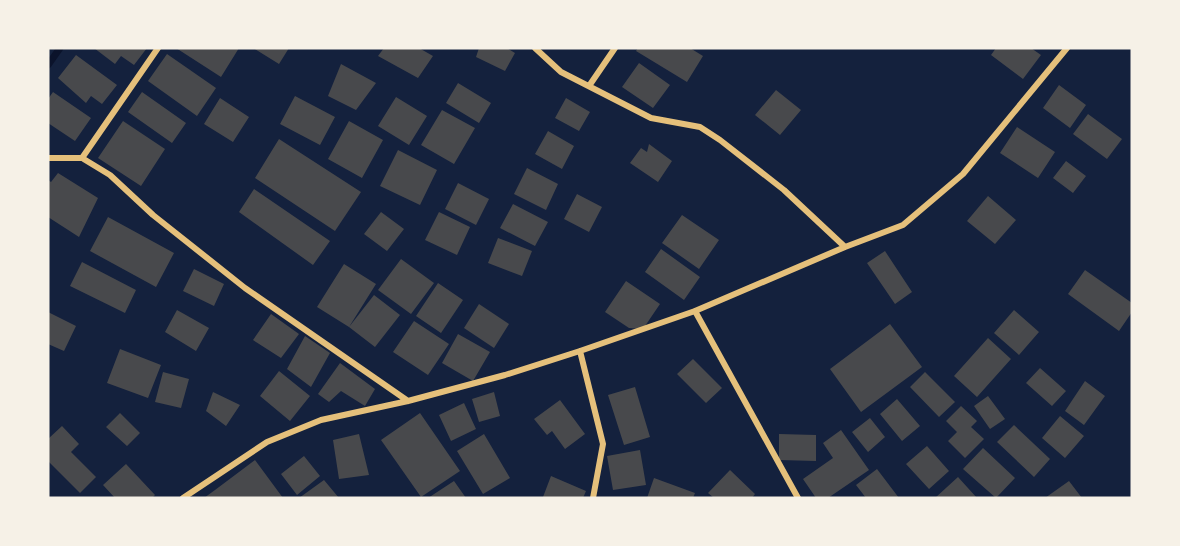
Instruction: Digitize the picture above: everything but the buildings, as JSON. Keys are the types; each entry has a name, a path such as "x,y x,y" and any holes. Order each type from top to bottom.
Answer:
{"street":[{"path":"82,158 158,48"},
{"path":"535,48 561,72 651,118 700,127 784,189 845,247"},
{"path":"589,86 615,48"},
{"path":"183,498 267,442 321,420 408,402 580,351 694,311 903,225 963,174 1067,48"},
{"path":"48,158 82,158 110,175 153,215 245,288 408,402"},
{"path":"694,311 798,498"},
{"path":"580,351 603,444 593,498"}],"waterway":[{"path":"48,65 60,48"}]}
